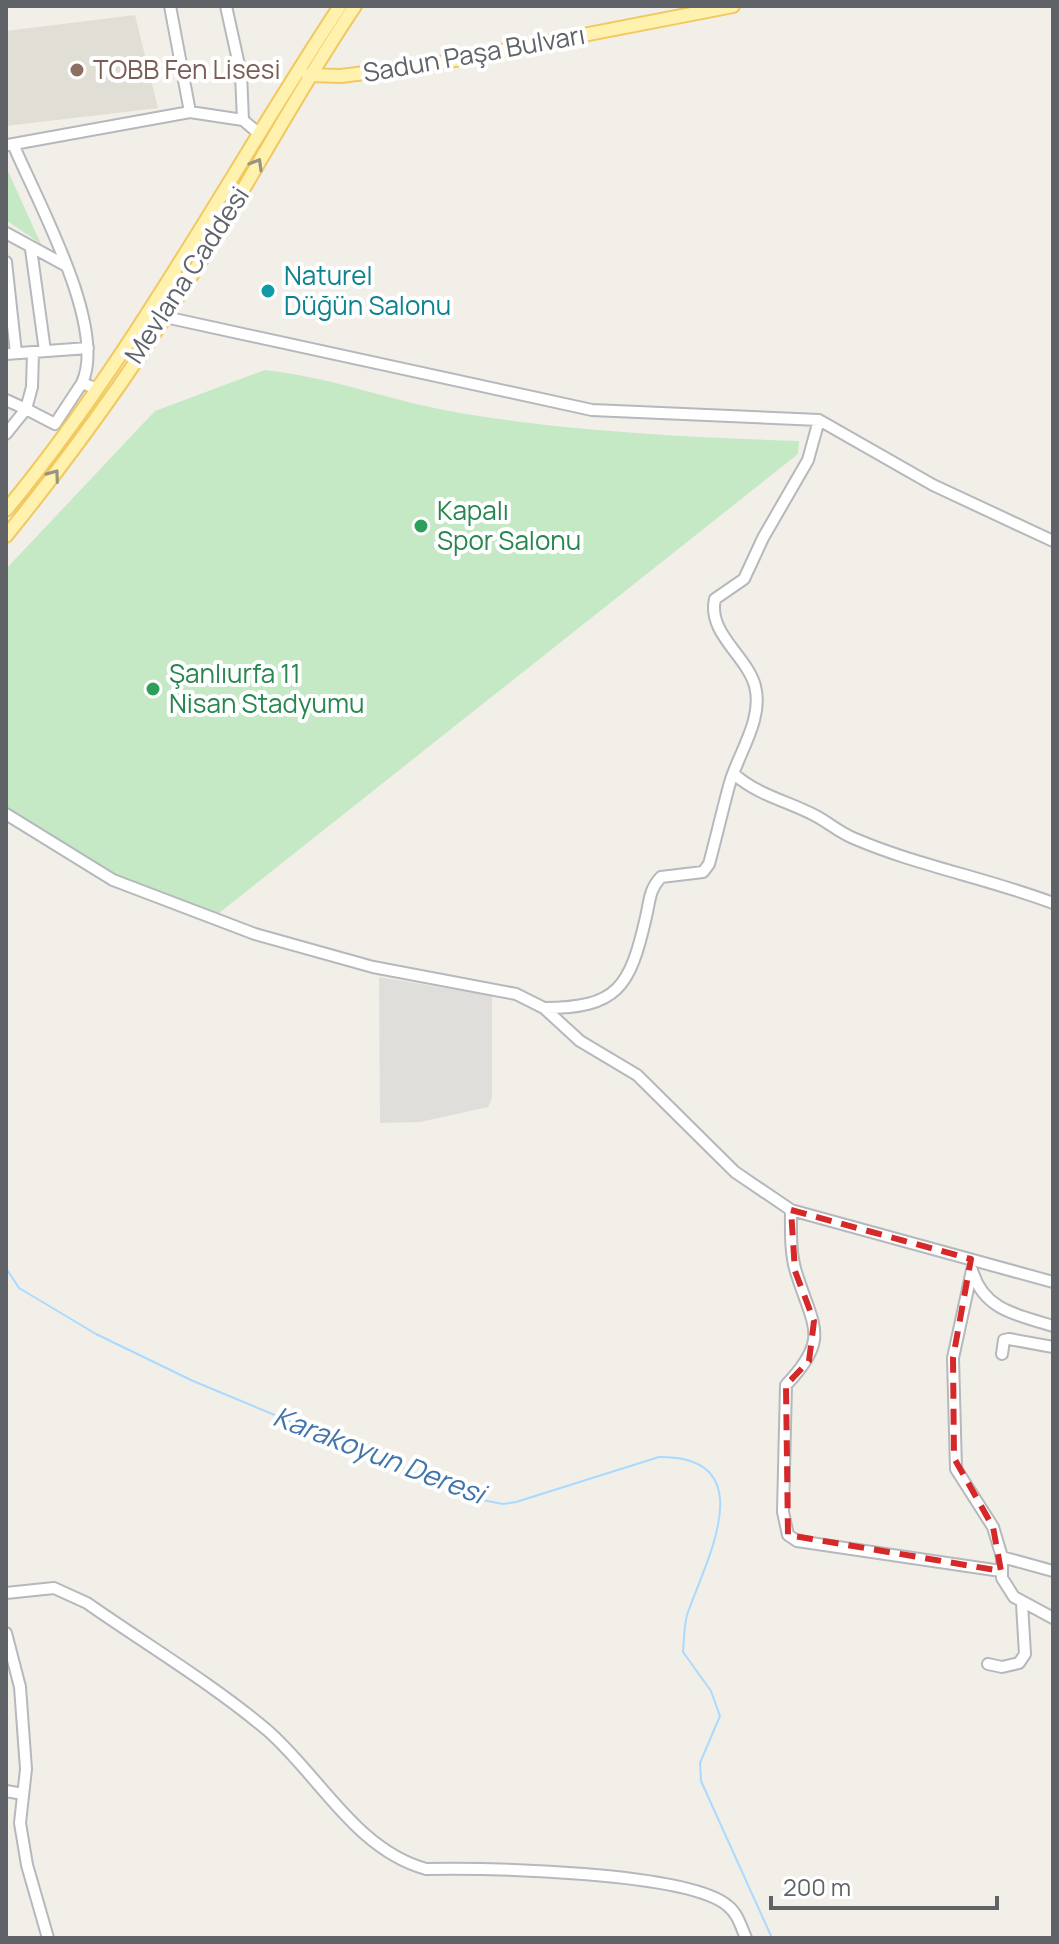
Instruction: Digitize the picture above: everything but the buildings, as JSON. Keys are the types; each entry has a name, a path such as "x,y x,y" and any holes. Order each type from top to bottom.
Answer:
{"main road":[{"path":"6,510 166,289 257,132 340,6"},
{"name":"Mevlana Caddesi","path":"6,536 52,478 165,317 308,75 355,6"},
{"name":"Sadun Paşa Bulvarı","path":"308,75 341,76 434,64 733,6"}],"street":[{"path":"170,6 190,112"},
{"path":"226,6 241,74 243,120"},
{"path":"6,400 55,424 82,383 88,348 85,317 65,265 9,144 190,112 243,120 257,132"},
{"path":"6,233 65,265"},
{"path":"6,434 26,409 39,352 31,249"},
{"path":"6,262 11,353 88,348"},
{"path":"165,317 592,410 819,420 933,485 1053,541"},
{"path":"82,383 95,388"},
{"path":"544,1008 598,1004 617,990 642,934 650,889 661,877 703,872 709,864 734,774 752,726 755,684 728,645 713,609 715,599 744,579 808,460 819,420"},
{"path":"734,774 766,797 816,816 853,838 928,866 978,878 1053,903"},
{"path":"6,814 113,880 255,934 373,967 516,994 544,1008 580,1041 637,1075 735,1172 791,1210 972,1264 1053,1282"},
{"path":"791,1210 795,1271 814,1321 809,1361 786,1385 783,1512 788,1535 797,1541 1001,1571"},
{"path":"972,1264 976,1283 996,1307 1053,1326"},
{"path":"972,1264 953,1358 956,1469 993,1527 1002,1557 1001,1571 1014,1597 1053,1618"},
{"path":"1002,1354 1004,1340 1009,1339 1053,1347"},
{"path":"1002,1557 1053,1571"},
{"path":"6,1593 39,1587 64,1590 99,1612 268,1731 376,1844 404,1863 426,1869 562,1874 676,1887 701,1893 728,1906 745,1937"},
{"path":"988,1664 1002,1667 1019,1663 1025,1654 1022,1604"},
{"path":"6,1633 20,1687 26,1769 20,1823 24,1851 48,1938"},
{"path":"6,1791 23,1794"}],"highlighted area":[{"path":"791,1210 971,1259 953,1358 954,1458 993,1527 1001,1571 788,1535 786,1385 809,1361 814,1321 795,1271"}],"shaded area":[{"name":"TOBB Fen Lisesi","path":"135,15 158,108 6,126 6,31"},
{"path":"379,977 492,996 492,1098 488,1107 420,1122 380,1123"}],"green space":[{"path":"6,167 41,244 6,220"},
{"path":"265,370 314,378 435,408 545,425 629,433 799,441 798,454 219,913 130,883 6,811 6,569 155,411"}],"waterway":[{"name":"Karakoyun Deresi","path":"6,1268 19,1288 96,1334 193,1381 477,1499 503,1504 516,1502 659,1457 691,1461 711,1474 719,1493 720,1516 687,1615 683,1652 711,1691 720,1716 700,1763 701,1781 772,1938"}],"place":[{"name":"TOBB Fen Lisesi","path":"77,70"},
{"name":"Naturel Düğün Salonu","path":"268,291"},
{"name":"Kapalı Spor Salonu","path":"421,526"},
{"name":"Şanlıurfa 11 Nisan Stadyumu","path":"153,689"}]}
